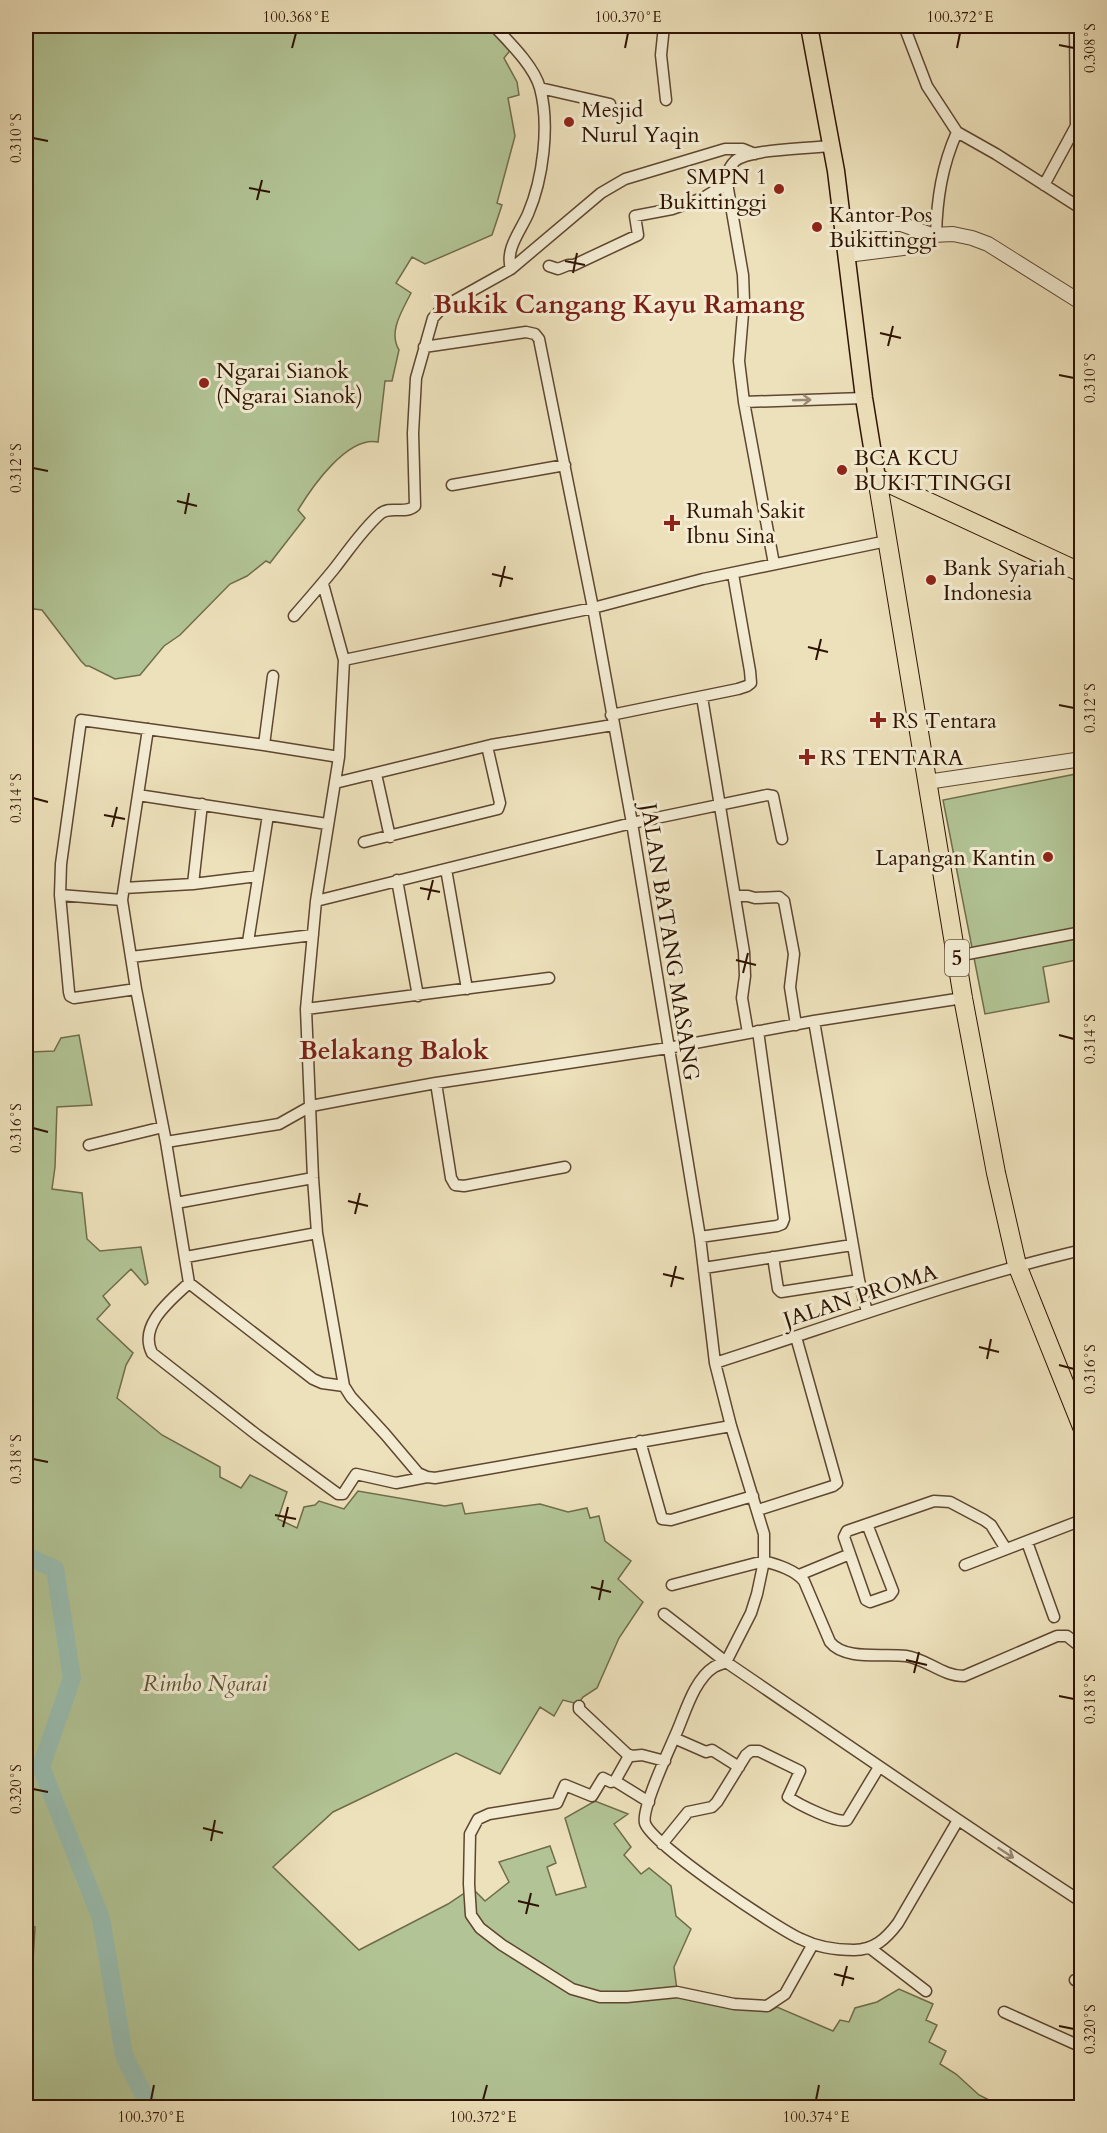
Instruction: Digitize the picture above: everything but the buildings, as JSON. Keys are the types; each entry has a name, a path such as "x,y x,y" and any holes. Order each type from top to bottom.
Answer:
{"highway":[{"name":"5","path":"877,478 963,998 996,1173 1017,1265 1077,1404 1082,1427"},
{"path":"877,478 1082,573"}],"main road":[{"path":"809,26 832,146 864,398 877,478"}],"street":[{"path":"494,26 533,73 540,88 544,136 542,165 534,198 510,248 508,261 511,269"},
{"path":"664,26 661,55 666,100"},
{"path":"904,26 927,86 957,132 1082,209"},
{"path":"1044,185 1079,128 1075,26"},
{"path":"540,88 610,104"},
{"path":"934,235 938,194 948,152 957,132"},
{"path":"774,564 744,402 739,352 744,300 743,274 727,183 728,172 734,162 742,157 832,146"},
{"path":"294,616 381,513 390,510 408,510 415,506 414,402 417,370 433,318 443,307 511,269 601,193 625,179 725,149 743,149 755,154"},
{"path":"549,266 558,269 578,264 638,235 635,216 672,209 703,198 727,183"},
{"path":"843,224 901,224 934,235"},
{"path":"847,255 903,248 934,235 953,234 988,244 1082,303"},
{"name":"JALAN BATANG MASANG","path":"424,347 526,332 535,334 540,339 632,823 700,1237 716,1363 730,1426 764,1534 764,1561 751,1613 726,1662"},
{"path":"744,402 864,398"},
{"path":"453,485 565,465"},
{"path":"344,660 592,608 703,579 888,541"},
{"path":"335,783 487,746 612,720 747,686 751,683 750,671 733,574"},
{"path":"322,584 344,660 339,758 316,901 306,1009 317,1233 344,1386 418,1473 427,1478"},
{"path":"264,745 273,676"},
{"path":"700,1237 777,1226 782,1224 784,1219 753,1032 742,998 745,976 744,952 702,697"},
{"path":"136,989 74,998 70,996 60,895 63,850 81,720 264,745 339,758"},
{"path":"148,729 122,900 189,1283 312,1379 344,1386"},
{"path":"364,842 498,809 500,803 487,746"},
{"path":"927,782 1082,759"},
{"path":"376,774 390,837"},
{"path":"138,795 327,824"},
{"path":"316,901 632,823 767,795 773,796 782,839"},
{"path":"193,884 202,804"},
{"path":"248,942 268,815"},
{"path":"446,869 467,989"},
{"path":"124,888 193,884 258,876"},
{"path":"397,880 418,996"},
{"path":"60,895 122,900"},
{"path":"735,897 779,897 784,900 794,954 790,987 796,1025"},
{"path":"957,956 1082,932"},
{"path":"131,957 313,935"},
{"path":"306,1009 549,978"},
{"path":"166,1142 279,1124 311,1106 436,1083 668,1048 814,1021 963,998"},
{"path":"814,1021 852,1245 867,1312"},
{"path":"436,1083 451,1178 455,1185 464,1186 565,1167"},
{"path":"89,1145 163,1127"},
{"path":"176,1203 313,1178"},
{"path":"186,1257 317,1233"},
{"path":"704,1268 852,1245"},
{"name":"JALAN PROMA","path":"716,1363 1017,1265 1082,1250"},
{"path":"773,1257 778,1289 781,1292 859,1280"},
{"path":"189,1283 156,1317 147,1338 152,1353 257,1435 338,1494 343,1494 356,1474 396,1483 435,1478 730,1426"},
{"path":"758,1510 834,1486 837,1483 796,1337"},
{"path":"640,1441 662,1519 671,1520 753,1496"},
{"path":"867,1524 892,1593 872,1602 867,1600 844,1537 845,1533 867,1524 934,1501 944,1500 988,1522 1006,1549"},
{"path":"965,1565 1082,1520"},
{"path":"1027,1542 1054,1617"},
{"path":"799,1575 850,1554"},
{"path":"672,1585 764,1561 799,1575 804,1581 830,1642 835,1647 847,1653 915,1658 947,1674 964,1676 1057,1636 1067,1636 1082,1648"},
{"path":"664,1614 726,1662 1082,1902"},
{"path":"726,1662 713,1667 698,1685 674,1738 645,1817 650,1831 662,1844 702,1876 798,1938 813,1944 854,1950 870,1948 888,1936 898,1923 958,1820"},
{"path":"579,1706 583,1715 629,1756 642,1755 665,1761"},
{"path":"674,1738 706,1752 712,1750 739,1767"},
{"path":"662,1844 688,1812 712,1807 717,1802 746,1755 754,1750 800,1773 788,1797 805,1808 844,1822 879,1767"},
{"path":"615,1781 629,1756"},
{"path":"649,1802 615,1781 611,1782 603,1778 592,1796 565,1785 557,1803 489,1814 478,1819 470,1834 471,1915 480,1928 502,1945 572,1989 600,1997 677,1992 734,2004 767,2006 785,1994 813,1944"},
{"path":"870,1948 926,1991"},
{"path":"1004,2013 1082,2047"},
{"path":"1080,2108 1082,2103"}],"green space":[{"name":"Ngarai Sianok (Ngarai Sianok)","path":"26,26 495,26 512,48 504,58 517,82 519,95 508,98 515,136 497,203 502,205 492,235 425,264 412,257 396,283 411,293 400,314 396,329 396,343 399,350 392,381 385,381 378,442 366,442 354,447 321,477 298,510 305,518 270,563 266,561 247,576 230,584 180,635 164,646 140,675 115,679 86,666 42,610 26,608"},
{"path":"1081,773 1081,959 1043,967 1049,1002 985,1014 943,800"},
{"name":"Rimbo Ngarai","path":"79,1035 92,1105 57,1107 52,1189 82,1193 87,1239 100,1251 141,1247 148,1283 145,1285 131,1269 103,1296 110,1305 97,1319 133,1353 126,1365 117,1398 162,1435 220,1467 220,1477 241,1488 250,1475 287,1492 278,1519 297,1528 304,1507 315,1505 319,1501 344,1509 358,1491 445,1506 462,1503 465,1514 540,1504 568,1512 587,1508 590,1518 599,1516 605,1541 631,1561 618,1579 643,1602 619,1638 597,1688 583,1697 578,1704 563,1700 554,1716 540,1707 500,1774 456,1753 333,1812 273,1867 359,1950 448,1904 472,1888 485,1901 509,1882 499,1862 550,1846 556,1863 547,1867 556,1895 586,1887 565,1818 595,1801 628,1814 614,1824 631,1847 624,1855 641,1874 649,1868 671,1886 676,1916 691,1929 674,1967 677,1990 759,2011 770,2011 777,2007 833,2031 840,2020 849,2022 855,2008 877,2002 899,1989 933,2004 926,2020 937,2025 929,2042 946,2051 940,2064 956,2074 979,2095 1003,2107 26,2107 26,2015 30,2010 35,1927 26,1924 26,1045 30,1044 31,1052 54,1051 61,1038"}],"waterway":[{"path":"26,1556 55,1569 72,1678 41,1767 101,1918 124,2055 150,2108"}],"place":[{"name":"Mesjid Nurul Yaqin","path":"569,122"},
{"name":"SMPN 1 Bukittinggi","path":"779,189"},
{"name":"Kantor Pos Bukittinggi","path":"817,227"},
{"name":"Ngarai Sianok (Ngarai Sianok)","path":"204,383"},
{"name":"BCA KCU BUKITTINGGI","path":"842,470"},
{"name":"Rumah Sakit Ibnu Sina","path":"672,523"},
{"name":"Bank Syariah Indonesia","path":"931,580"},
{"name":"RS Tentara","path":"878,720"},
{"name":"RS TENTARA","path":"807,757"},
{"name":"Lapangan Kantin","path":"1048,857"}],"district":[{"name":"Bukik Cangang Kayu Ramang","path":"619,304"},
{"name":"Belakang Balok","path":"394,1050"}]}
